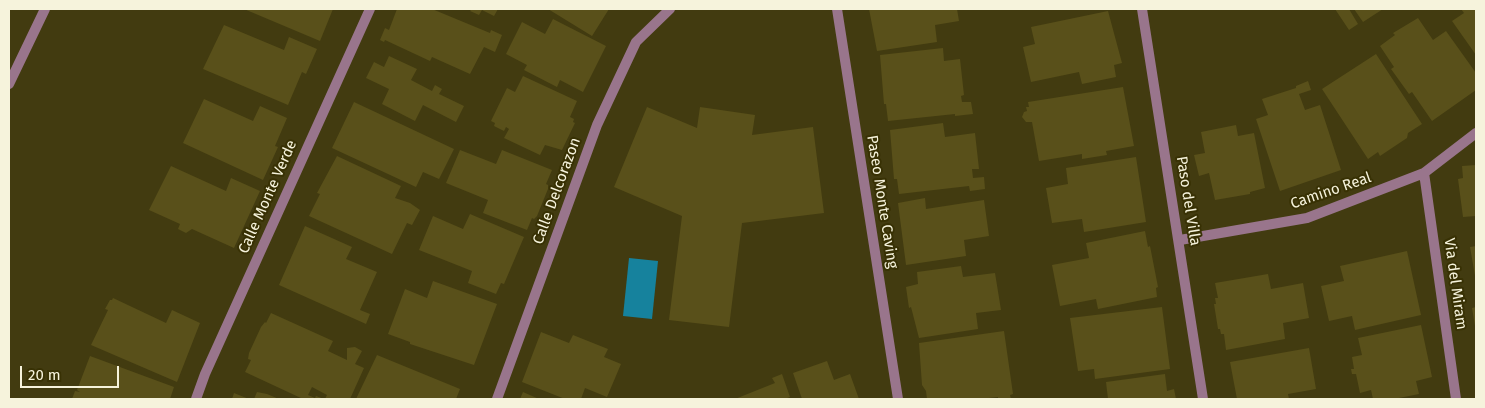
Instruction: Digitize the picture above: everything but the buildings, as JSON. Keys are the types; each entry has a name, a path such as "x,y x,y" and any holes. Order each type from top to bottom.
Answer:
{"lane":[{"path":"9,84 45,9"},
{"name":"Calle Monte Verde","path":"196,399 205,374 370,9"},
{"name":"Calle Delcorazon","path":"497,399 597,125 636,42 670,9"},
{"name":"Paseo Monte Caving","path":"837,9 898,399"},
{"name":"Paso del Villa","path":"1142,9 1180,240 1202,399"},
{"name":"Camino Real","path":"1180,240 1307,218 1424,174 1476,133"},
{"name":"Via del Miram","path":"1424,174 1456,399"}],"water":[{"path":"629,258 658,261 652,319 623,316"}]}
